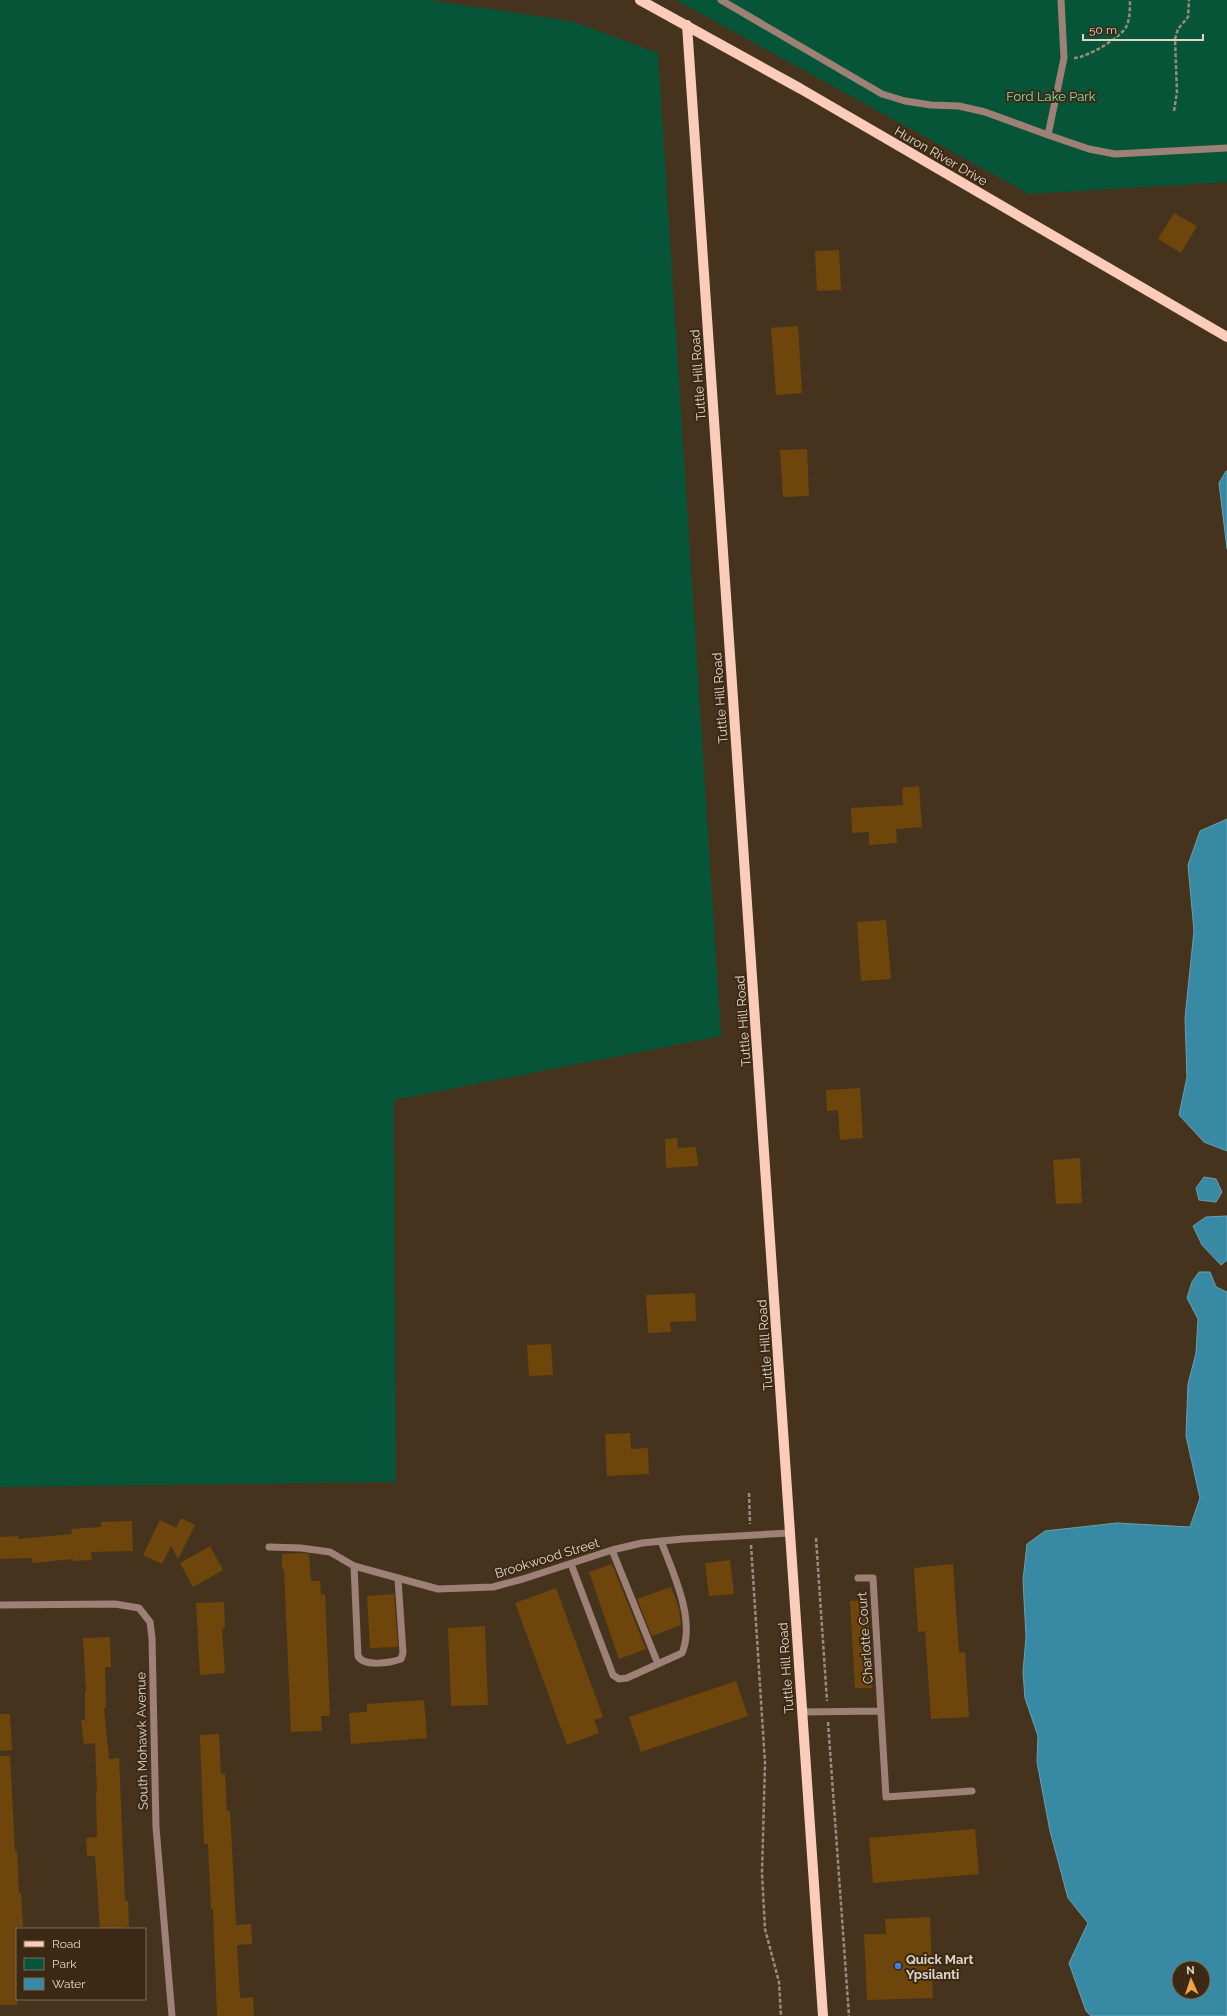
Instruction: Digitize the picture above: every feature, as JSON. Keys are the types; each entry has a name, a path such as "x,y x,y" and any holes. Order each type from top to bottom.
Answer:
{"main road":[{"name":"Huron River Drive","path":"640,0 688,25 1227,337"},
{"name":"Tuttle Hill Road","path":"688,25 778,1338 789,1533 803,1712 823,2016"}],"street":[{"path":"721,0 882,94 904,101 931,105 959,106 985,112 1089,149 1115,154 1227,148"},
{"path":"1048,135 1064,58 1061,0"},
{"name":"Brookwood Street","path":"269,1547 301,1548 330,1552 354,1566 438,1589 493,1587 523,1579 612,1550 661,1541 789,1533"},
{"path":"571,1564 613,1675 619,1679 627,1678 682,1653 685,1645 687,1628 680,1592 661,1541"},
{"path":"612,1550 658,1664"},
{"path":"354,1566 358,1656 360,1660 366,1663 395,1661 401,1659 403,1653 398,1579"},
{"name":"Charlotte Court","path":"858,1578 873,1578 886,1798 972,1791"},
{"name":"South Mohawk Avenue","path":"0,1605 115,1604 139,1608 150,1622 152,1638 156,1827 172,2016"},
{"path":"803,1712 881,1711"}],"path":[{"path":"1064,58 1080,58 1116,37 1127,27 1130,14 1130,0"},
{"path":"1174,111 1177,92 1175,39 1178,29 1188,17 1189,0"},
{"path":"749,1493 750,1536 765,1763 762,1873 765,1922 779,1982 781,2016"},
{"path":"816,1538 849,2016"}],"green space":[{"path":"0,0 428,0 571,21 658,53 721,1036 394,1100 396,1482 0,1487"},
{"name":"Ford Lake Park","path":"676,0 1227,0 1227,182 1029,194"}],"water":[{"path":"1227,471 1227,549 1219,483"},
{"path":"1227,819 1227,1151 1204,1142 1179,1115 1187,1077 1185,1018 1194,931 1188,865 1200,831"},
{"path":"1204,1177 1216,1179 1222,1192 1216,1202 1199,1200 1196,1188"},
{"path":"1227,1216 1227,1260 1221,1265 1202,1245 1193,1226 1206,1217"},
{"path":"1199,1272 1210,1272 1216,1287 1227,1292 1227,2016 1091,2016 1086,2011 1069,1963 1088,1923 1068,1898 1050,1831 1037,1762 1038,1736 1025,1698 1023,1672 1026,1637 1023,1580 1027,1544 1045,1531 1117,1523 1190,1527 1200,1498 1186,1436 1188,1384 1196,1353 1198,1319 1187,1298 1192,1282"}],"building":[{"path":"1174,213 1197,226 1181,253 1158,239"},
{"path":"839,250 841,290 817,291 815,251"},
{"path":"798,326 802,393 776,395 771,328"},
{"path":"807,449 809,496 783,497 780,450"},
{"path":"919,786 922,827 896,829 897,843 869,845 869,832 852,833 851,808 903,805 902,788"},
{"path":"886,920 891,979 861,981 857,922"},
{"path":"860,1088 863,1138 840,1140 838,1110 827,1111 826,1090"},
{"path":"677,1138 678,1148 696,1147 698,1166 666,1168 665,1139"},
{"path":"1080,1158 1082,1203 1056,1204 1053,1160"},
{"path":"695,1293 696,1321 670,1322 671,1332 648,1333 646,1295"},
{"path":"551,1344 553,1375 529,1376 527,1345"},
{"path":"630,1433 631,1449 648,1448 649,1474 607,1476 605,1434"},
{"path":"181,1518 195,1525 178,1559 171,1546 162,1564 143,1555 160,1520 176,1528"},
{"path":"132,1521 133,1551 91,1552 92,1560 73,1561 73,1559 32,1563 32,1558 0,1559 0,1537 18,1536 18,1539 72,1534 71,1529 101,1527 101,1522"},
{"path":"210,1546 223,1570 193,1587 180,1563"},
{"path":"282,1554 309,1554 311,1581 320,1581 321,1595 325,1594 330,1716 321,1716 322,1731 291,1732 284,1569 282,1569"},
{"path":"730,1560 734,1594 709,1596 705,1563"},
{"path":"612,1564 646,1649 619,1659 589,1572"},
{"path":"953,1564 959,1653 965,1652 969,1717 931,1719 925,1631 918,1632 914,1568"},
{"path":"671,1587 679,1608 681,1625 652,1636 637,1599"},
{"path":"556,1588 603,1717 594,1720 599,1733 567,1745 515,1603"},
{"path":"394,1594 398,1647 370,1648 367,1596"},
{"path":"867,1600 872,1688 855,1688 850,1601"},
{"path":"224,1602 225,1628 222,1629 225,1673 200,1675 196,1603"},
{"path":"485,1626 488,1705 451,1706 448,1628"},
{"path":"110,1637 111,1667 105,1667 106,1708 104,1708 109,1759 119,1758 125,1901 128,1901 129,1927 100,1928 95,1856 87,1856 86,1838 97,1837 97,1792 95,1743 84,1744 81,1720 85,1720 86,1691 83,1638"},
{"path":"736,1681 748,1716 641,1752 629,1717"},
{"path":"424,1700 427,1738 351,1744 349,1713 367,1712 367,1704"},
{"path":"0,1714 10,1714 12,1750 0,1751"},
{"path":"219,1734 221,1774 225,1774 227,1811 230,1811 236,1925 251,1924 252,1944 237,1945 240,1998 253,1997 254,2016 217,2016 213,1909 211,1909 208,1844 204,1844 200,1735"},
{"path":"0,1756 10,1756 15,1851 17,1851 19,1893 21,1893 23,1927 16,1928 17,2005 0,2005"},
{"path":"975,1829 979,1874 873,1883 869,1838"},
{"name":"Quick Mart Ypsilanti","path":"930,1917 933,1998 867,2000 864,1934 886,1934 885,1919"}],"place":[{"name":"Quick Mart Ypsilanti","path":"898,1966"}]}
